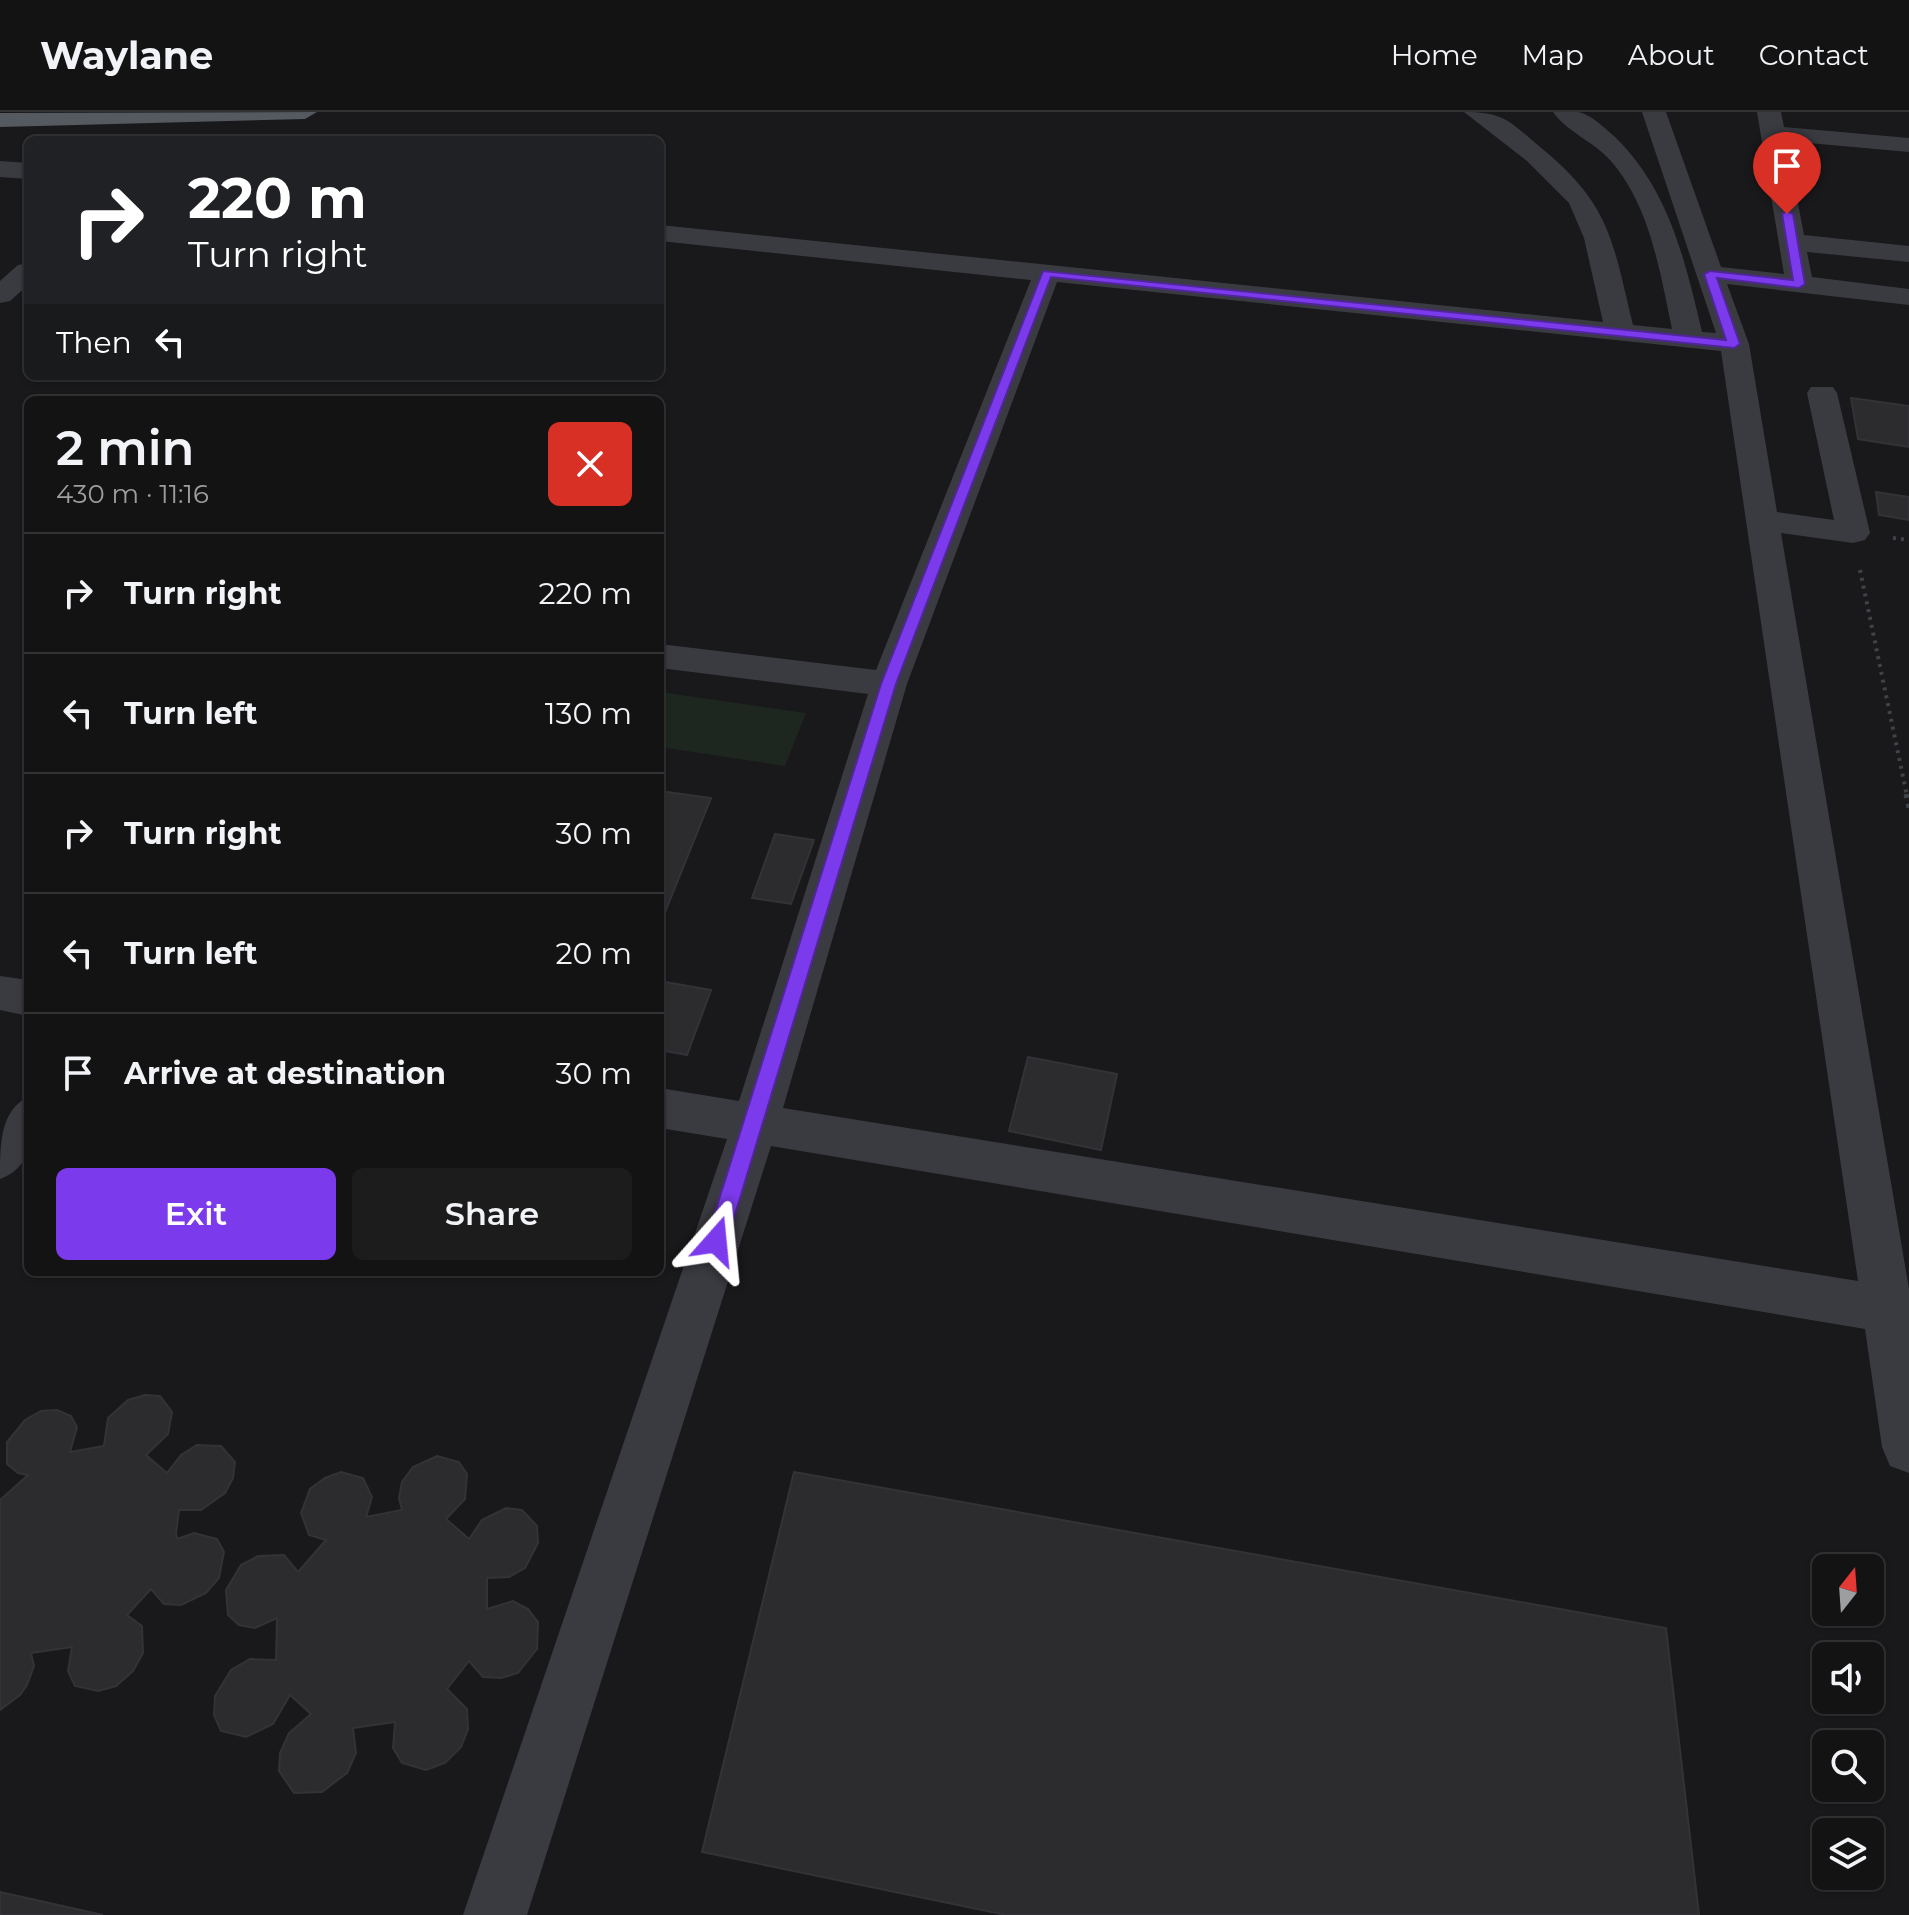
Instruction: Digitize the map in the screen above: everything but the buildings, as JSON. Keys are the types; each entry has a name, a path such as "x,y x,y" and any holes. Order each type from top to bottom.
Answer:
{"main road":[{"path":"0,120 305,112"}],"lane":[{"path":"1476,112 1545,165 1585,206 1620,332"},
{"path":"1565,112 1588,125 1633,168 1655,208 1689,340"},
{"path":"1654,112 1734,344 1909,1447"},
{"path":"1771,120 1852,125"},
{"path":"1771,120 1909,145"},
{"path":"1771,120 1799,284"},
{"path":"1591,222 1694,229"},
{"path":"664,233 1734,344"},
{"path":"1792,242 1909,254"},
{"path":"495,1915 755,1124 889,684 1047,273"},
{"path":"0,295 24,274"},
{"path":"1710,274 1909,297"},
{"path":"1762,520 1853,533 1822,393"},
{"path":"664,656 889,684"},
{"path":"0,993 24,997"},
{"path":"664,1109 1887,1309"},
{"path":"0,1158 24,1123"}],"path":[{"path":"1853,533 1909,808"}],"shaded area":[{"path":"664,693 806,713 785,766 664,748"}],"route":[{"path":"716,1241 755,1124 889,684 1047,273 1734,344 1710,274 1799,284 1787,214"}]}
